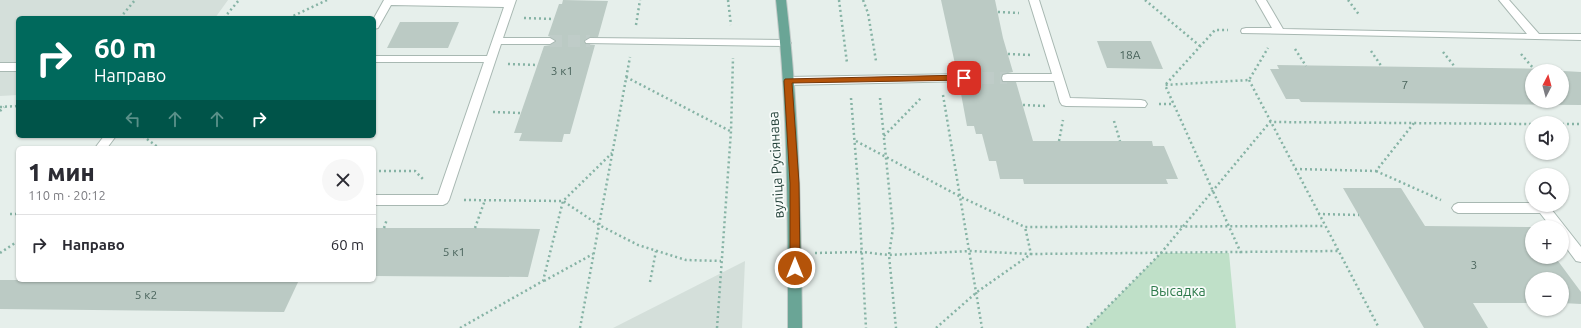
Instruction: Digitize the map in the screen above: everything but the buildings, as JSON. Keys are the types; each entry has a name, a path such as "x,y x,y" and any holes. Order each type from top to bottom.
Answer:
{"main road":[{"name":"вуліца Русіянава","path":"781,0 786,43 794,183 794,328"}],"lane":[{"path":"1034,0 1066,102 1140,104"},
{"path":"1261,0 1279,31"},
{"path":"1504,0 1536,37"},
{"path":"376,23 388,2 510,2 444,200 376,200"},
{"path":"1246,31 1581,37"},
{"path":"497,40 550,41"},
{"path":"590,42 786,43"},
{"path":"376,59 491,61"},
{"path":"0,67 16,67"},
{"path":"1007,78 1058,77"},
{"path":"788,81 964,78"},
{"path":"1458,208 1543,208 1552,220"},
{"path":"1569,241 1581,257"}],"path":[{"path":"122,16 135,0"},
{"path":"226,16 239,0"},
{"path":"292,16 327,0"},
{"path":"580,328 640,0"},
{"path":"717,328 731,131 733,43 728,0"},
{"path":"839,0 856,141 866,328"},
{"path":"863,0 868,12 878,79 884,136 893,228 889,254 896,328"},
{"path":"1145,0 1200,46"},
{"path":"505,18 554,19"},
{"path":"1165,84 1215,30 1246,31"},
{"path":"1249,80 1279,31"},
{"path":"491,61 538,65"},
{"path":"626,77 731,131"},
{"path":"884,136 940,78"},
{"path":"940,78 982,328"},
{"path":"1165,84 1249,80"},
{"path":"1249,80 1324,226 1379,328"},
{"path":"1165,84 1241,253"},
{"path":"0,107 16,106"},
{"path":"0,111 4,107"},
{"path":"473,112 521,113"},
{"path":"1270,122 1525,124"},
{"path":"1087,328 1161,253 1270,122"},
{"path":"1376,171 1414,123"},
{"path":"1569,124 1581,124"},
{"path":"146,138 156,146"},
{"path":"856,141 885,155 961,197 1025,227 1324,226"},
{"path":"543,281 563,201 612,152"},
{"path":"1295,169 1376,171 1458,208"},
{"path":"376,171 415,171 444,200 563,201 599,225 638,245 686,260 721,260"},
{"path":"475,228 485,200"},
{"path":"10,214 16,214"},
{"path":"1318,214 1359,215"},
{"path":"1025,227 1031,254"},
{"path":"0,253 16,242"},
{"path":"650,282 656,250"},
{"path":"795,253 862,252 889,254 970,251 1031,254 1338,251"},
{"path":"460,328 593,254"},
{"path":"936,328 977,292 1031,254"}],"shaded area":[{"path":"0,0 228,0 216,16 16,16 16,95 0,96"},
{"path":"745,261 742,328 613,328"}],"green space":[{"name":"Высадка","path":"1161,253 1229,253 1236,328 1087,328"}],"tunnel":[{"path":"550,41 590,41"},
{"path":"964,78 1007,78"}],"route":[{"path":"795,268 794,183 788,81 964,78"}]}
